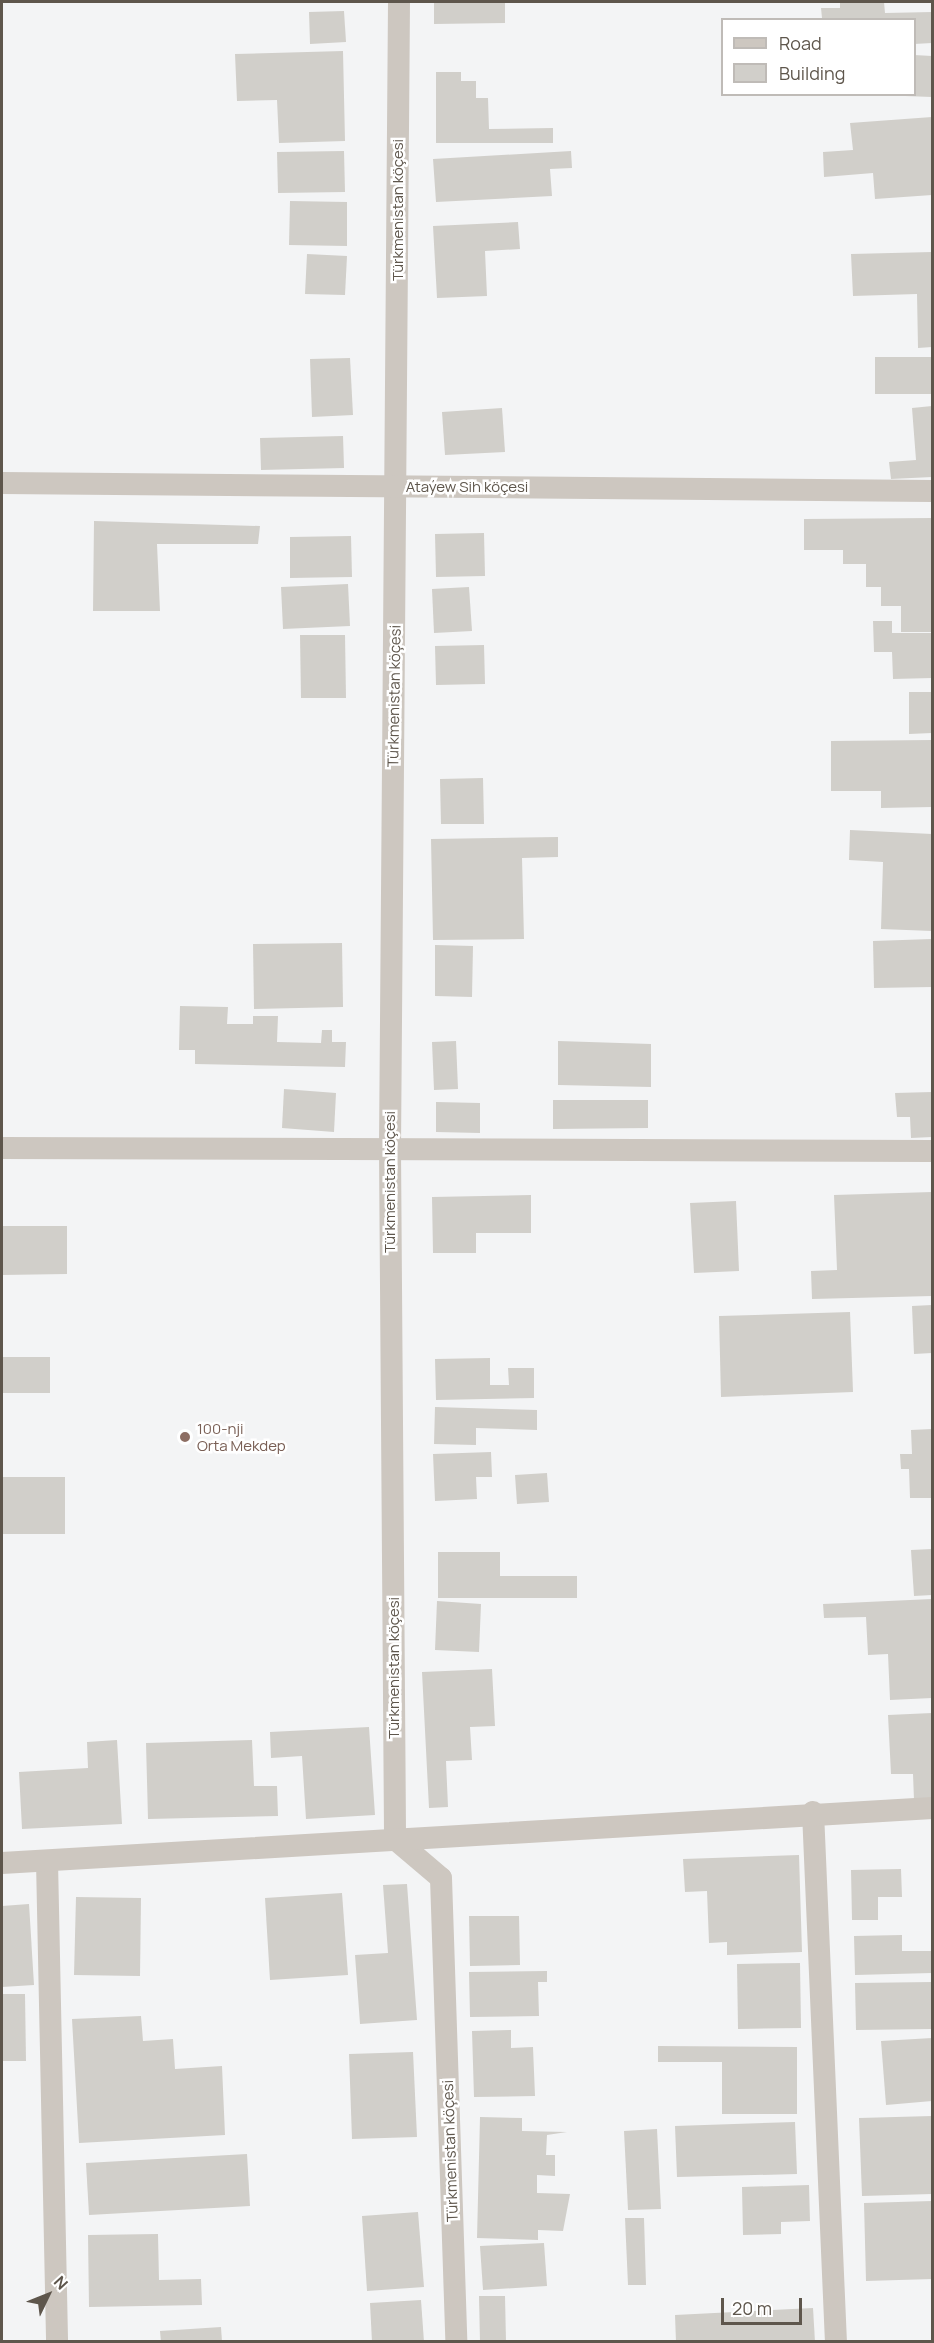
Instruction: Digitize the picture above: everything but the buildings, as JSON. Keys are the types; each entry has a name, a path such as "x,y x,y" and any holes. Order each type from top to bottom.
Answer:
{"street":[{"name":"Türkmenistan köçesi","path":"399,2 397,487 390,1150 395,1839 441,1878 456,2342"},
{"name":"Ataýew Sih köçesi","path":"2,483 933,491"},
{"path":"2,1148 933,1151"},
{"path":"2,1863 813,1812 933,1808"},
{"path":"813,1812 836,2342"},
{"path":"47,1861 57,2342"}],"place":[{"name":"100-nji Orta Mekdep","path":"185,1437"}]}
